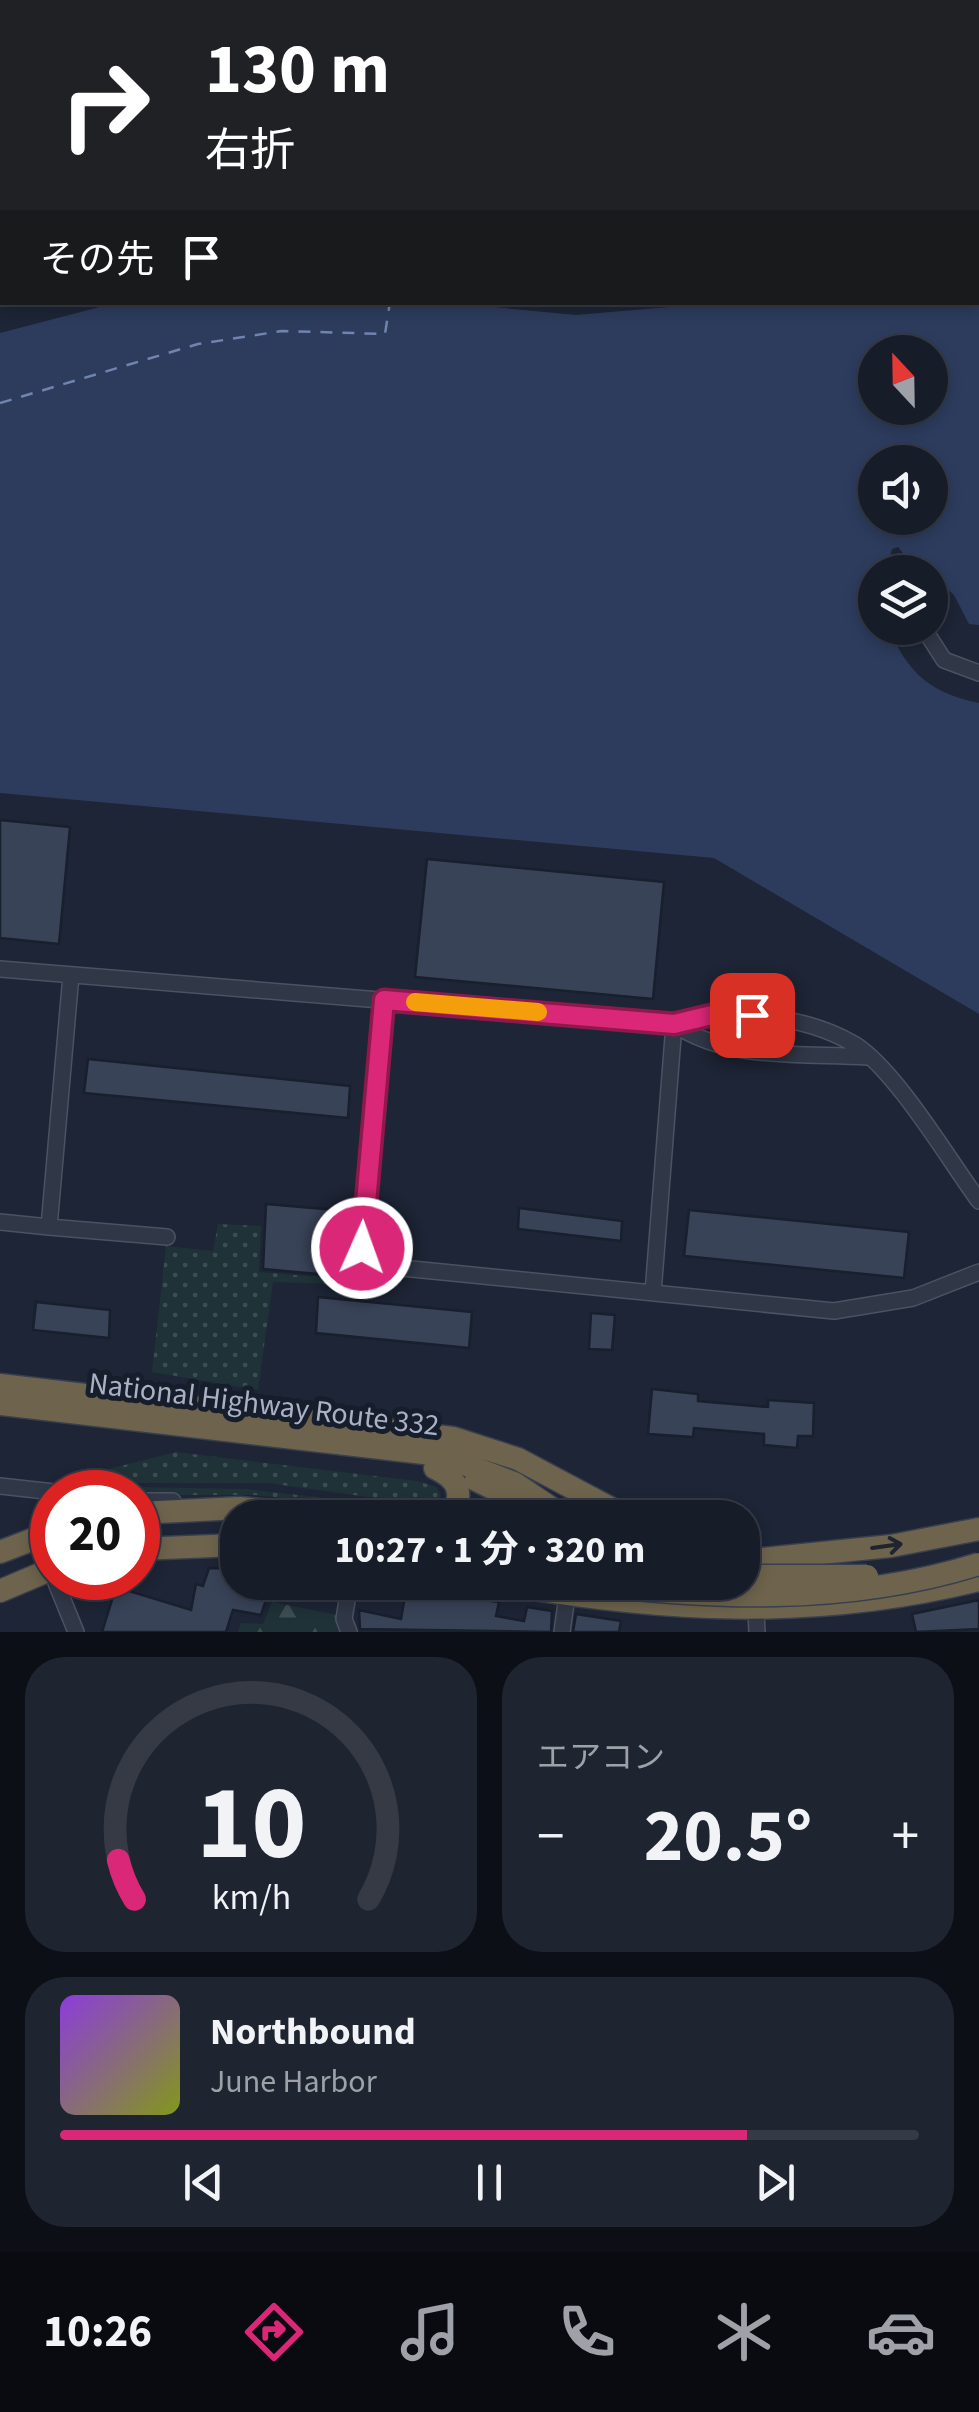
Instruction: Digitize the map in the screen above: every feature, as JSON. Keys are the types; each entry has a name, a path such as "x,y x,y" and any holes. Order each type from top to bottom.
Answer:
{"highway":[{"path":"0,1384 429,1434 529,1476 557,1500"},
{"name":"National Highway Route 332","path":"0,1406 355,1442 473,1464 539,1500"},
{"name":"National Highway Route 332","path":"0,1406 436,1468 498,1491 507,1500"},
{"name":"National Highway Route 332","path":"429,1434 477,1443 518,1459 595,1500"},
{"path":"436,1468 458,1488 457,1500"},
{"path":"160,1512 220,1509"},
{"path":"760,1560 979,1529"},
{"path":"160,1534 220,1532"},
{"path":"0,1552 30,1540"},
{"path":"160,1548 220,1546"},
{"path":"760,1553 784,1558"},
{"path":"756,1621 745,1585 749,1570 784,1558"},
{"path":"760,1576 866,1576 979,1561"},
{"path":"760,1595 794,1596 919,1582 979,1561"},
{"path":"0,1574 30,1571"},
{"path":"0,1591 30,1578"},
{"path":"643,1600 756,1621 979,1580"}],"street":[{"path":"934,645 944,660 979,674"},
{"path":"0,969 674,1024 716,1014 752,1015 803,1025 854,1044 884,1071 979,1201"},
{"path":"49,1227 71,974"},
{"path":"384,1000 361,1236 372,1265 834,1311 913,1298 979,1272"},
{"path":"674,1024 697,1040 757,1052 867,1057"},
{"path":"653,1293 674,1024"},
{"path":"0,1222 167,1237"},
{"path":"0,1486 30,1489"},
{"path":"160,1502 220,1506"},
{"path":"64,1600 76,1632"},
{"path":"347,1600 344,1619 350,1632"},
{"path":"562,1632 566,1600"}],"green space":[{"path":"218,1224 261,1226 259,1272 331,1278 337,1230 350,1226 343,1284 273,1282 258,1390 152,1372 166,1246 213,1251"},
{"path":"176,1452 417,1481 437,1487 441,1496 438,1500 390,1500 267,1483 160,1483 160,1470 105,1470"},
{"path":"160,1488 246,1489 344,1500 160,1495"},
{"path":"272,1602 337,1615 342,1632 238,1632 241,1623 263,1624"}],"water":[{"path":"107,305 473,305 576,315 692,305 979,305 979,625 969,624 948,589 948,555 905,555 898,547 890,555 858,555 858,645 897,645 913,669 934,687 979,703 979,1014 714,858 0,793 0,333"}],"building":[{"path":"0,820 70,827 59,944 0,938"},
{"path":"427,859 664,882 653,999 415,977"},
{"path":"88,1059 350,1086 348,1118 84,1093"},
{"path":"266,1204 336,1210 329,1275 263,1269"},
{"path":"519,1208 622,1221 621,1241 518,1229"},
{"path":"689,1210 909,1232 904,1278 684,1256"},
{"path":"318,1297 472,1312 469,1348 316,1333"},
{"path":"36,1302 110,1310 109,1338 33,1330"},
{"path":"591,1313 615,1315 612,1350 589,1349"},
{"path":"652,1389 698,1394 698,1401 768,1407 768,1400 814,1403 813,1436 798,1436 797,1448 764,1445 764,1434 694,1428 693,1437 648,1434"},
{"path":"209,1568 220,1568 220,1600 266,1600 261,1615 233,1610 226,1632 102,1632 112,1600 158,1600 191,1610 196,1584 203,1586"},
{"path":"404,1600 499,1602 496,1616 524,1621 527,1607 552,1611 551,1632 360,1629 359,1610 401,1619"},
{"path":"979,1600 979,1629 916,1632 912,1614"},
{"path":"576,1614 621,1621 619,1632 573,1632"}],"ferry route":[{"path":"0,403 198,344 282,331 385,334 390,305"}],"slow traffic":[{"path":"415,1002 538,1012"}],"route":[{"path":"362,1248 384,1000 674,1024 716,1014 752,1015"}]}
